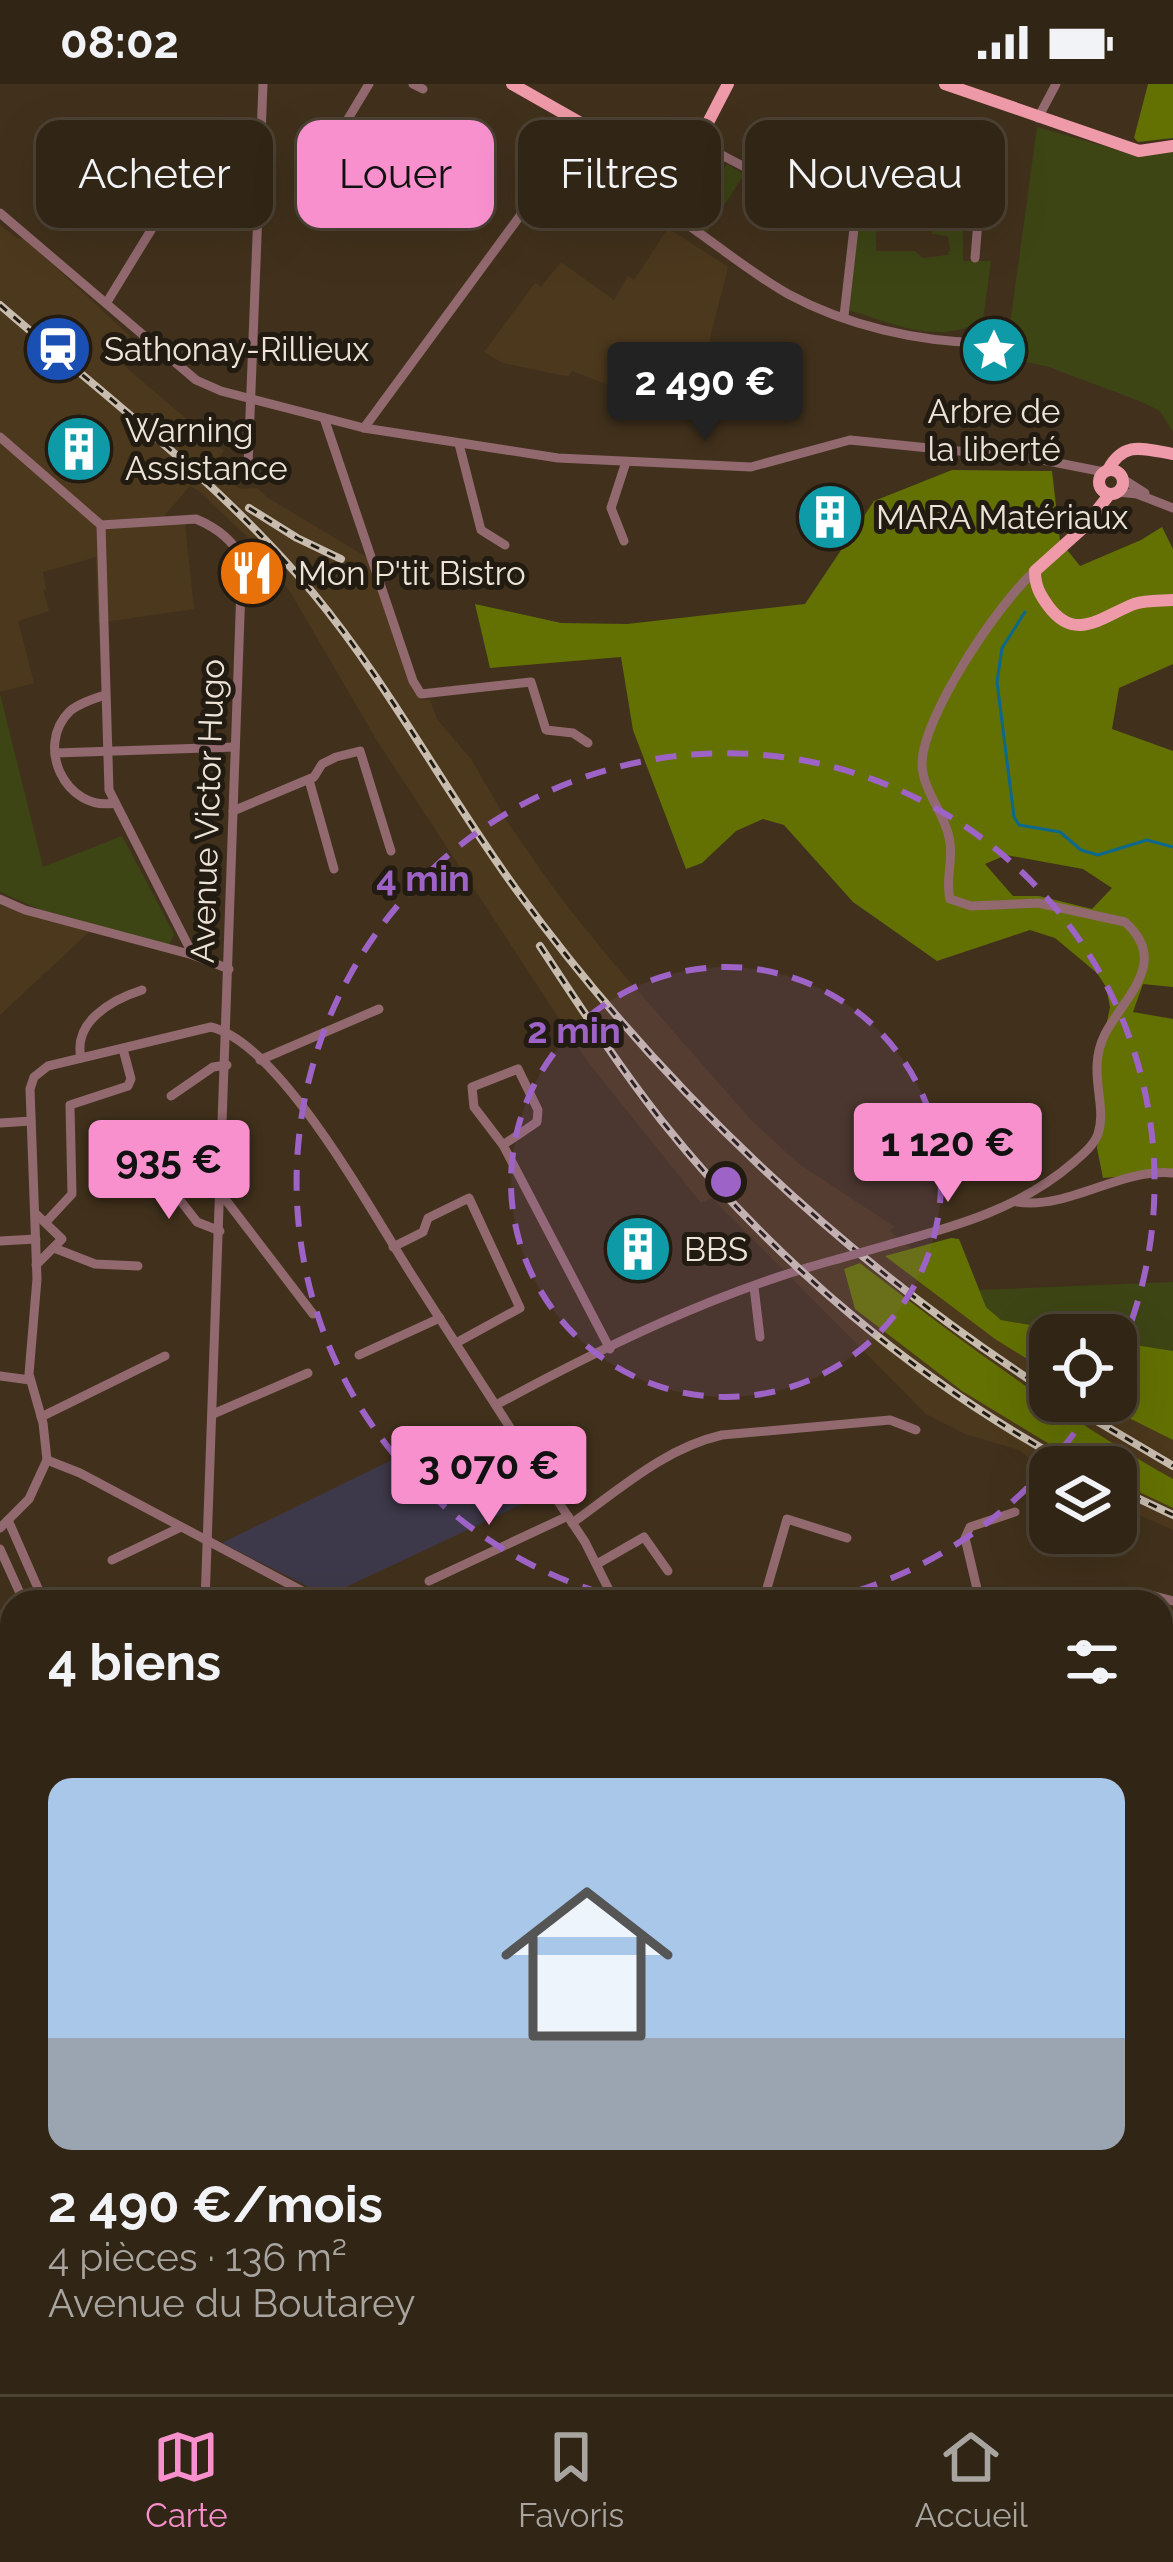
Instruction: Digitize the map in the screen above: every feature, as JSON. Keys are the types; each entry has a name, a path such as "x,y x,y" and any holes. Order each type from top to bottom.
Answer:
{"main road":[{"path":"512,84 574,120"},
{"path":"709,120 728,84"},
{"path":"945,84 1139,151 1173,146"},
{"path":"1173,454 1128,454 1091,516 1034,571 1035,583 1052,612 1072,625 1094,625 1143,602 1173,600"}],"street":[{"path":"262,120 263,84"},
{"path":"347,120 369,84"},
{"path":"1038,118 1057,84"},
{"path":"0,213 196,380 324,418 459,444 626,462 751,467 850,440 1038,459 1078,467 1173,508"},
{"path":"364,428 518,219"},
{"path":"107,302 152,228"},
{"path":"248,466 258,228"},
{"path":"692,228 787,293 827,313 931,342 985,344"},
{"path":"844,316 854,228"},
{"path":"975,258 978,228"},
{"path":"324,418 421,694 531,682 546,730 573,733 588,743"},
{"path":"0,437 101,525 109,790 193,956"},
{"path":"459,444 481,530 505,545"},
{"path":"624,541 610,508 626,462"},
{"name":"Avenue Victor Hugo","path":"101,525 196,519 221,534 242,559 206,1590"},
{"path":"496,1405 754,1287 1017,1202 1065,1169 1098,1135 1098,1053 1142,979 1145,962 1136,932 1125,922 1038,903 971,906 950,899 950,838 922,761 930,729 992,617 1034,571"},
{"path":"105,695 67,714 57,734 55,753 59,772 77,796 95,804 115,803"},
{"path":"55,753 235,747"},
{"path":"233,811 309,780 322,764 360,751 391,851"},
{"path":"309,780 334,868"},
{"path":"0,899 229,969"},
{"path":"82,1058 79,1040 84,1028 110,1004 142,990"},
{"path":"260,1060 380,1009"},
{"path":"38,1590 4,1524 29,1499 47,1460 30,1380 36,1265 30,1088 34,1077 48,1066 211,1027 228,1031 260,1060 338,1156 570,1520 609,1590"},
{"path":"46,1222 72,1194 70,1105 128,1086 131,1079 124,1049"},
{"path":"171,1096 213,1067 227,1065"},
{"path":"502,1145 537,1122 538,1110 518,1069 472,1087 474,1107 502,1145 610,1349"},
{"path":"0,1123 31,1120"},
{"path":"148,1160 197,1222 220,1231"},
{"path":"1017,1202 1036,1204 1137,1173 1173,1173"},
{"path":"222,1195 313,1314"},
{"path":"393,1246 423,1232 428,1218 469,1198 520,1308 456,1343"},
{"path":"35,1213 62,1239 36,1265"},
{"path":"0,1241 36,1239"},
{"path":"54,1248 95,1264 138,1266"},
{"path":"754,1287 760,1337"},
{"path":"359,1354 440,1318"},
{"path":"41,1417 165,1356"},
{"path":"213,1414 308,1373"},
{"path":"0,1376 30,1380"},
{"path":"429,1581 570,1520 669,1454 698,1441 890,1420 916,1430"},
{"path":"47,1460 299,1590"},
{"path":"977,1590 965,1538 970,1528 1016,1512"},
{"path":"766,1590 787,1519 847,1538"},
{"path":"112,1560 179,1528"},
{"path":"597,1564 644,1537 668,1571"},
{"path":"0,1549 19,1590"}],"shaded area":[{"path":"0,225 18,239 24,238 130,336 114,357 224,451 214,466 240,489 257,488 368,558 412,689 421,700 430,700 437,719 471,759 560,897 751,1120 799,1164 895,1227 890,1231 1029,1347 1029,1422 1137,1422 1137,1409 1173,1424 1173,1530 1137,1514 1137,1446 1029,1446 1029,1458 926,1414 712,1198 701,1203 587,1061 376,739 260,549 199,491 190,486 165,515 166,525 185,523 194,609 98,623 96,557 43,572 49,611 18,621 34,683 0,692"},
{"path":"668,228 728,267 692,410 656,418 619,389 572,371 569,376 560,375 503,363 484,352 535,283 541,287 561,262 614,300 628,276 634,280"},
{"path":"0,904 91,930 0,1015"},
{"path":"453,1430 482,1488 528,1466 544,1494 340,1590 315,1590 222,1543"}],"green space":[{"path":"1148,84 1173,84 1173,138 1138,142 1134,138"},
{"path":"1037,127 1138,156 1173,151 1173,432 1160,411 1142,402 1046,366 994,356 995,339 1008,339"},
{"path":"727,164 745,175 745,181 741,179 721,210 721,174"},
{"path":"858,228 892,228 876,232 876,251 915,251 923,258 947,255 950,250 948,236 932,234 933,228 963,228 963,261 991,261 983,320 966,328 916,330 849,310"},
{"path":"952,470 1052,471 1060,541 1080,566 1162,527 1173,549 1173,664 1119,688 1112,729 1173,751 1173,987 1143,984 1133,1012 1173,1019 1173,1172 1103,1178 1097,1148 1097,1072 1110,1007 1106,987 1097,973 1055,938 1030,930 937,961 853,902 784,825 763,819 736,831 702,863 686,869 633,730 621,657 490,668 475,604 561,623 627,624 805,604 874,501","holes":["1006,855 1083,869 1112,888 1092,909 1039,896 1013,896 985,864"]},
{"path":"0,694 43,867 122,836 174,934 169,945 39,909 0,892"},
{"path":"959,1239 986,1307 1001,1320 1029,1325 1029,1360 995,1339 885,1256"},
{"path":"860,1263 1029,1388 1029,1422 1079,1422 1118,1446 1052,1446 962,1391 855,1309 844,1269"},
{"path":"1173,1282 1173,1351 1137,1346 1137,1314 1029,1314 1029,1325 1001,1320 986,1307 979,1290"},
{"path":"1137,1345 1173,1351 1173,1440 1137,1422"},
{"path":"1137,1457 1173,1479 1173,1508 1137,1491"}],"waterway":[{"path":"1025,612 1002,648 997,682 1014,817 1019,825 1060,832 1081,850 1098,855 1147,840 1173,847"}],"railway":[{"path":"0,305 202,478 313,593 368,665 518,892 633,1035 696,1102 829,1228 900,1286 1029,1379"},
{"path":"249,508 341,559"},
{"path":"540,946 661,1120 751,1222 903,1356 1039,1446"},
{"path":"1099,1422 1173,1466"},
{"path":"1137,1498 1173,1515"}],"place":[{"name":"Sathonay-Rillieux","path":"58,349"},
{"name":"Arbre de la liberté","path":"994,350"},
{"name":"Warning Assistance","path":"79,449"},
{"name":"MARA Matériaux","path":"830,517"},
{"name":"Mon P'tit Bistro","path":"252,573"},
{"name":"BBS","path":"638,1249"}]}
